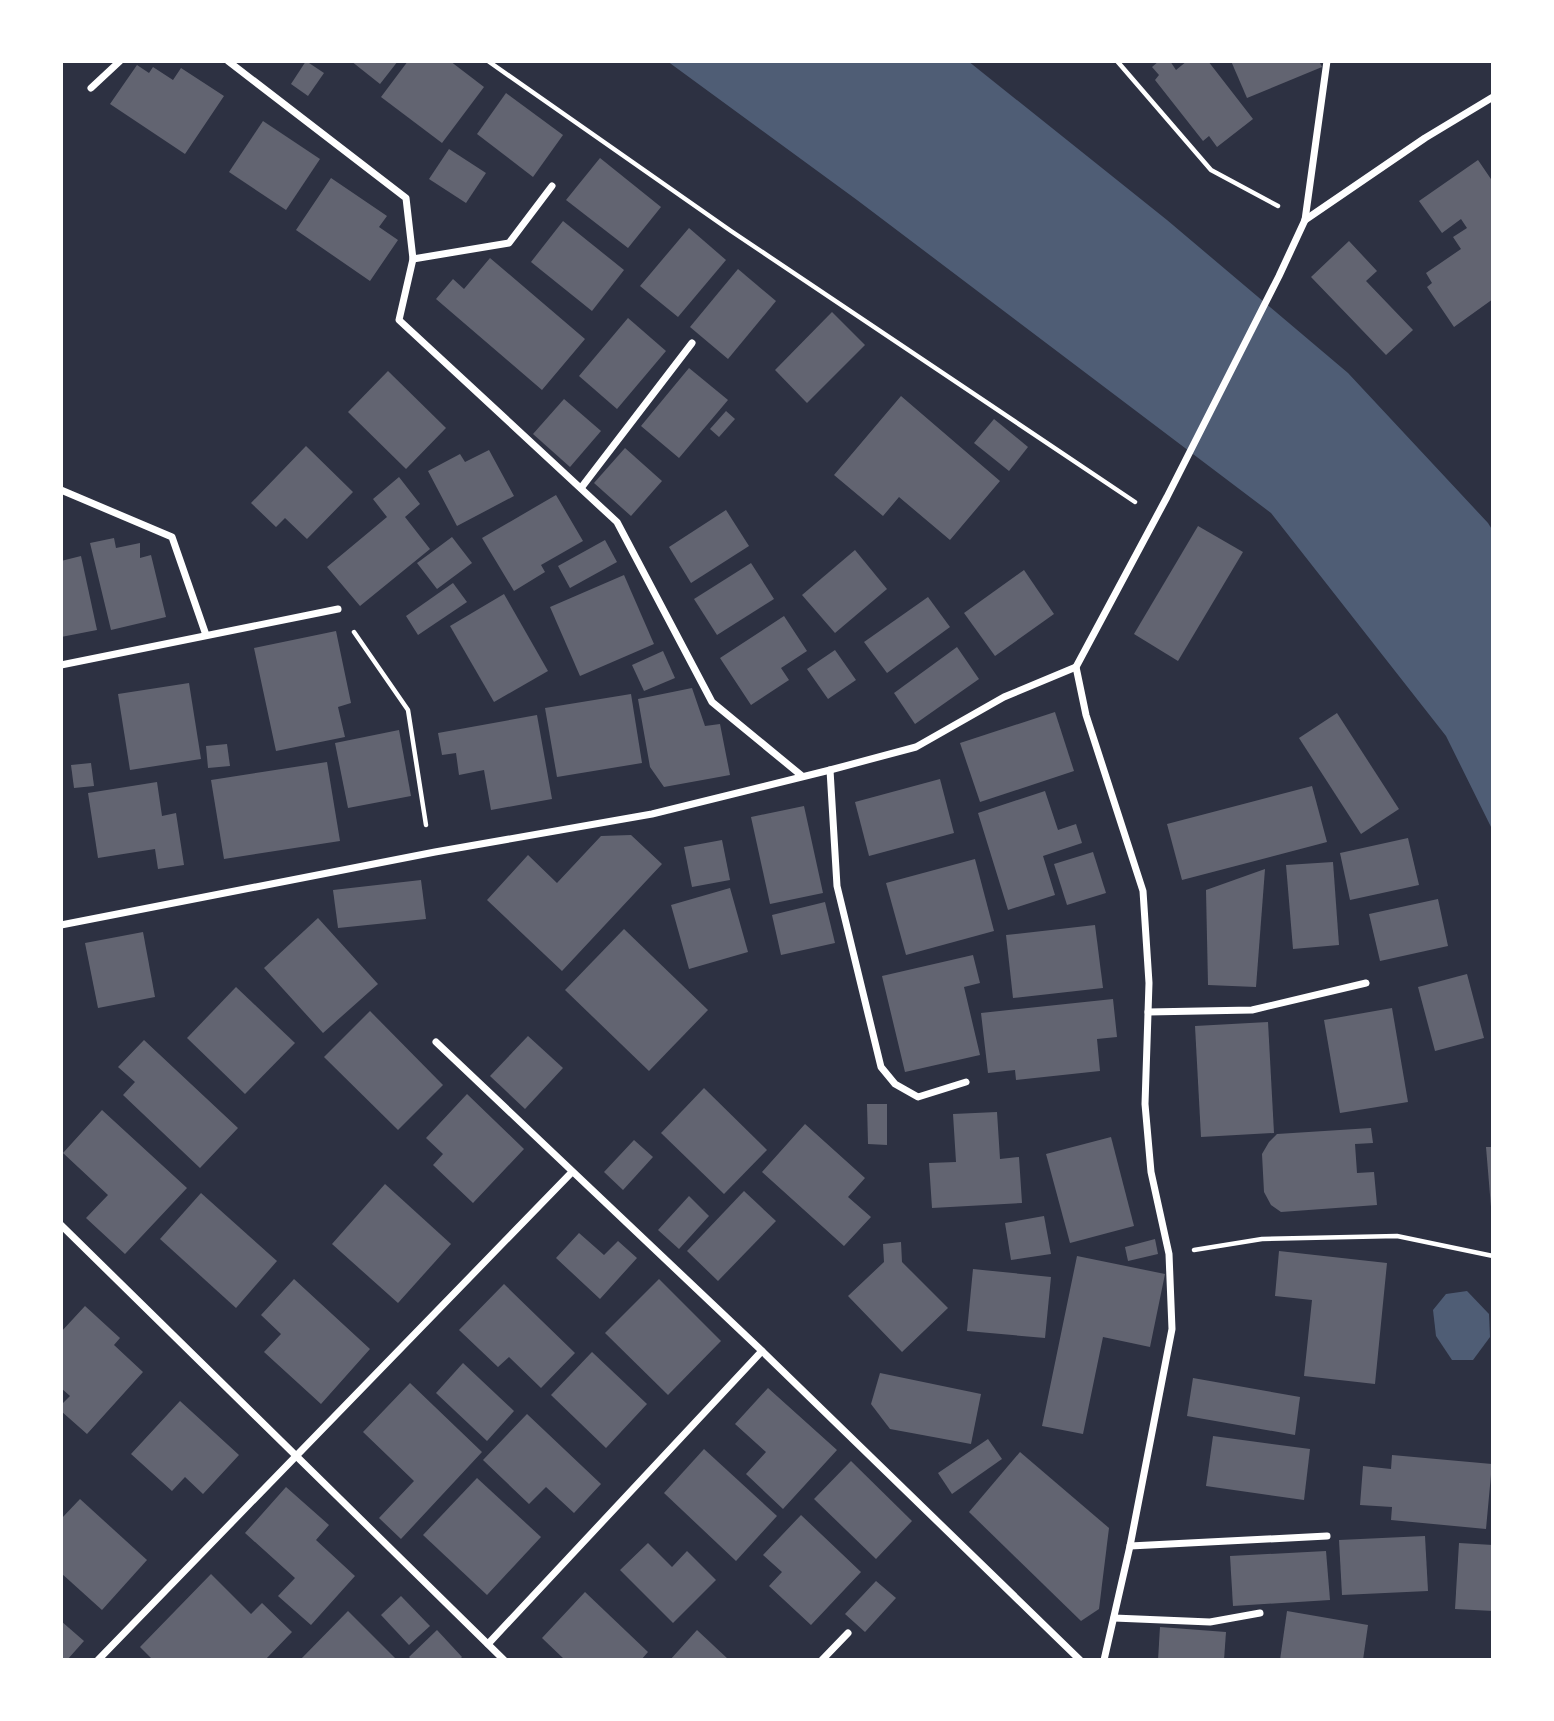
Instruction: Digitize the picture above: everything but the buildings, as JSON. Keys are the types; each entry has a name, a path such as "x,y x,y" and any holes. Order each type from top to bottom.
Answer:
{"street":[{"path":"91,88 120,61"},
{"path":"228,61 405,198 413,259 400,320 617,522 712,702 802,776"},
{"path":"61,925 430,853 652,814 830,770 916,747 1004,698 1076,667 1167,497 1305,220 1327,61"},
{"path":"1305,220 1425,138 1493,97"},
{"path":"413,259 509,243 552,187"},
{"path":"581,488 692,343"},
{"path":"61,490 172,537 206,635"},
{"path":"61,665 338,609"},
{"path":"1076,667 1086,715 1143,891 1149,983 1145,1104 1151,1172 1169,1254 1172,1329 1130,1546 1104,1660"},
{"path":"830,770 838,886 881,1067 895,1084 918,1097 966,1082"},
{"path":"1148,1012 1252,1010 1366,983"},
{"path":"436,1042 762,1351 1080,1660"},
{"path":"98,1660 572,1172"},
{"path":"61,1225 488,1644 498,1658"},
{"path":"488,1644 762,1351"},
{"path":"1130,1546 1327,1536"},
{"path":"1114,1618 1210,1622 1260,1613"},
{"path":"822,1660 848,1633"}],"path":[{"path":"488,61 731,231 1156,516"},
{"path":"1117,61 1211,170 1305,220"},
{"path":"338,609 408,710 430,853"},
{"path":"1169,1254 1262,1239 1397,1236 1493,1256"}],"water":[{"path":"667,61 968,61 1167,220 1348,373 1493,531 1493,831 1446,736 1271,513 857,200"},
{"path":"1467,1291 1489,1314 1490,1337 1473,1360 1452,1360 1436,1336 1433,1310 1446,1294"}]}
